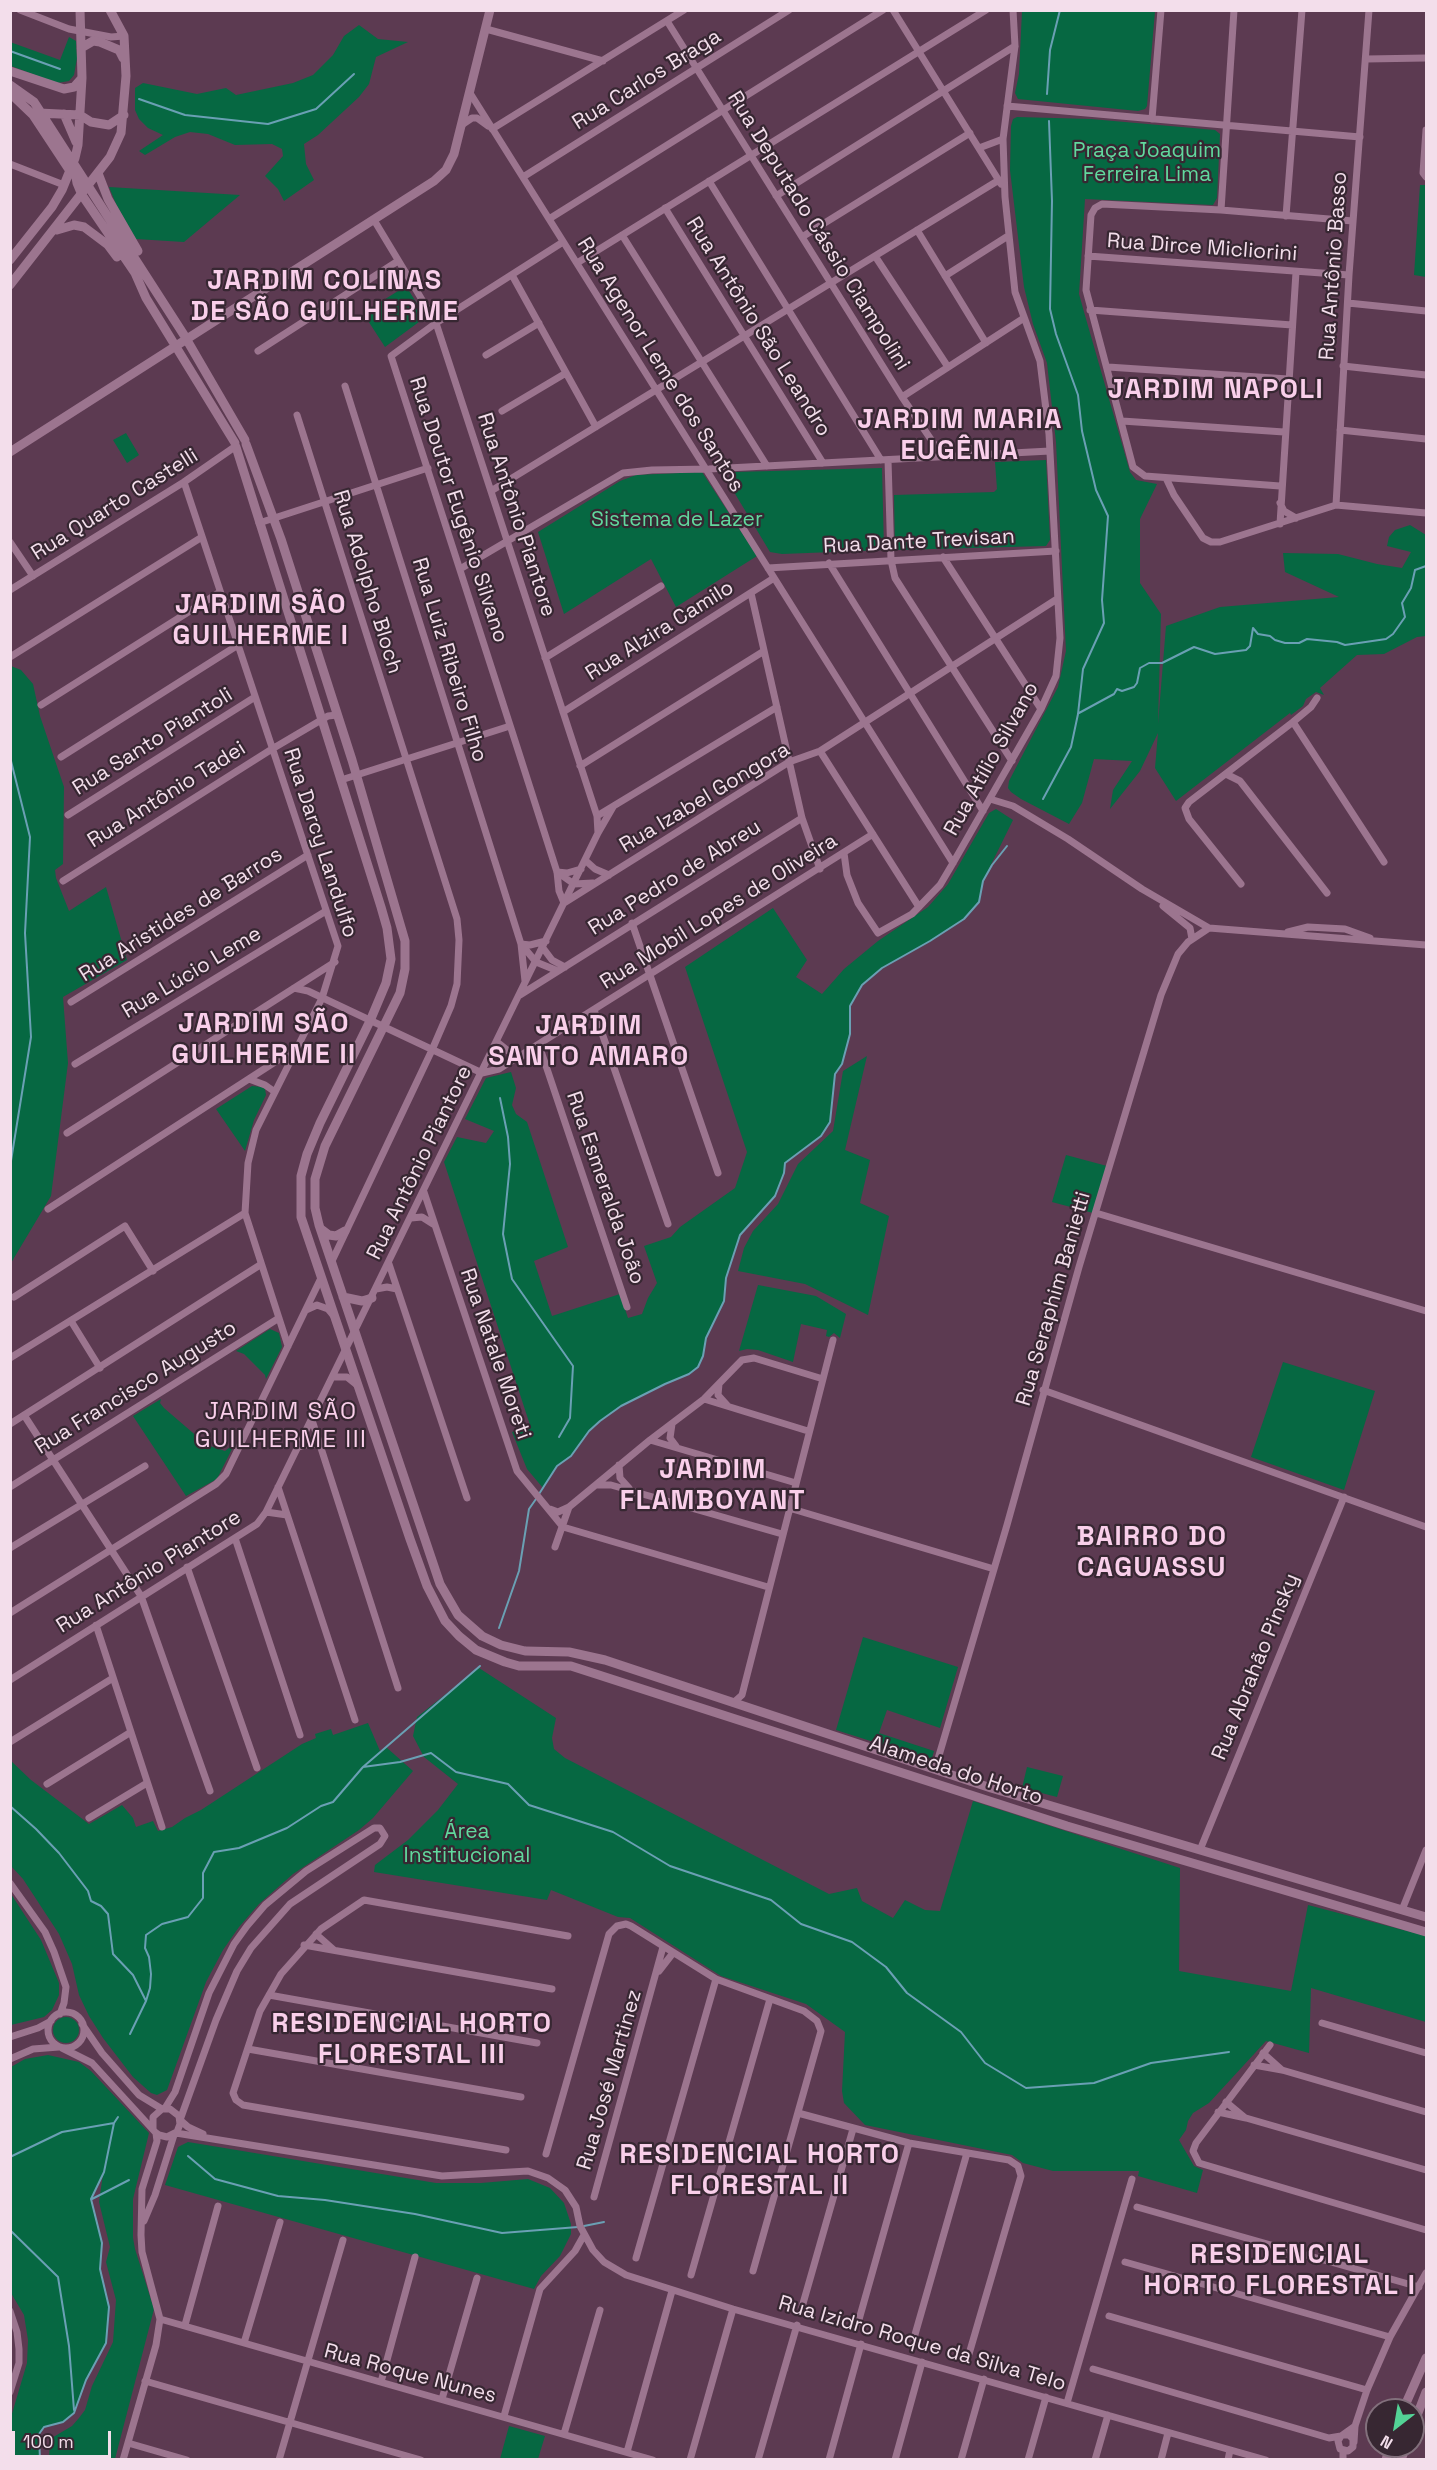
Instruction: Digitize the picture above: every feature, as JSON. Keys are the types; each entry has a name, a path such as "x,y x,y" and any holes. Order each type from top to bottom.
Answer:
{"main road":[{"path":"10,260 52,207 75,158 78,145 82,78 80,10"},
{"path":"10,285 82,195 117,145 124,115 124,36 110,10"},
{"path":"10,452 434,182 446,170 454,154 490,10"},
{"path":"81,48 93,41 111,45 119,50 125,63"},
{"path":"10,71 64,89 74,87 82,78"},
{"path":"10,85 34,102 139,271 146,298"},
{"path":"10,94 34,112 80,115 91,122 109,125 124,115"},
{"path":"10,94 33,114 139,271"},
{"path":"81,98 86,115 91,122"},
{"path":"64,114 78,145"},
{"path":"75,158 77,183 82,195 139,271 152,284 187,340 239,444 259,523 387,928 391,959 386,983 320,1123 301,1176 301,1217 357,1385"},
{"path":"98,173 108,199 151,275 152,284"},
{"path":"54,231 74,225 84,227 108,245 146,298 239,444"},
{"name":"Alameda do Horto","path":"239,444 274,518 356,776 405,941 405,969 399,993 325,1146 318,1165 314,1196 319,1225 440,1584 458,1615 482,1636 512,1649 581,1654 935,1769 1426,1917"},
{"path":"319,1225 329,1235 336,1236 344,1233"},
{"path":"316,1264 317,1254 327,1249"},
{"path":"316,1264 322,1270 326,1269 332,1261"},
{"path":"343,1297 362,1301 374,1294"},
{"name":"Alameda do Horto","path":"357,1385 427,1586 445,1621 476,1650 519,1666 571,1666 1067,1826 1426,1932"},
{"path":"903,1772 925,1777 933,1774 935,1769"},
{"path":"1408,2398 1426,2358"},
{"path":"1415,2382 1416,2393 1424,2397"}],"street":[{"path":"20,10 81,32 111,37 124,36"},
{"path":"463,124 472,118 477,118 492,129 684,10"},
{"name":"Rua Carlos Braga","path":"523,177 789,10"},
{"path":"549,219 883,10"},
{"path":"893,10 1005,190"},
{"path":"577,263 986,10"},
{"name":"Rua Atílio Silvano","path":"844,853 847,875 858,903 878,933 919,907 940,885 1041,709 1056,676 1060,638 1050,451 1040,361 1015,292 1005,190 1003,140 1015,46 1013,10"},
{"path":"1152,119 1161,10"},
{"path":"1221,210 1234,10"},
{"path":"1286,216 1302,10"},
{"name":"Rua Antônio Basso","path":"1336,506 1349,275 1369,10"},
{"name":"Rua Deputado Cássio Ciampolini","path":"667,21 902,397 943,457"},
{"path":"486,29 603,62"},
{"path":"776,196 1015,46"},
{"path":"1366,59 1426,58"},
{"name":"Rua Agenor Leme dos Santos","path":"470,93 953,863"},
{"path":"1007,106 1360,137"},
{"path":"1426,130 1423,172 1426,177"},
{"path":"802,237 970,133"},
{"path":"979,148 1003,140"},
{"path":"10,164 64,185"},
{"path":"491,491 999,180"},
{"path":"709,181 885,460 891,560 895,578 1012,761"},
{"path":"1281,486 1145,476 1133,467 1086,290 1091,215 1095,208 1102,204 1221,210 1353,221"},
{"name":"Rua Antônio São Leandro","path":"665,208 823,463"},
{"name":"Rua Antônio Piantore","path":"374,220 436,323 597,816 598,833"},
{"path":"917,231 986,343"},
{"path":"622,235 767,466"},
{"path":"945,276 1008,236"},
{"name":"Rua Doutor Eugênio Silvano","path":"563,242 436,323 391,356 557,872 559,891 564,903"},
{"path":"875,256 948,367"},
{"name":"Rua Dirce Micliorini","path":"1088,256 1349,275"},
{"path":"258,351 398,261"},
{"path":"1280,524 1284,432 1296,272"},
{"path":"512,275 596,427"},
{"path":"1348,303 1426,311"},
{"path":"1090,310 1292,325"},
{"path":"902,397 1024,318"},
{"path":"486,355 538,324"},
{"path":"1343,366 1426,375"},
{"path":"1108,367 1288,379"},
{"path":"502,411 566,373"},
{"name":"Rua Luiz Ribeiro Filho","path":"345,386 520,944 525,983"},
{"name":"Rua Adolpho Bloch","path":"297,415 457,919 459,940 457,984 451,1006 332,1261"},
{"path":"1122,421 1284,432"},
{"path":"1340,430 1426,439"},
{"name":"Rua Quarto Castelli","path":"10,590 184,482 239,444"},
{"path":"460,569 624,473 1050,451"},
{"path":"259,523 428,468"},
{"path":"716,484 721,474 731,468"},
{"path":"1166,478 1174,495 1203,538 1211,542 1220,542 1336,506 1426,513"},
{"path":"1174,495 1179,479"},
{"name":"Rua Darcy Landulfo","path":"184,482 338,946 335,962 322,998 256,1130 248,1163 245,1213 288,1346"},
{"path":"1280,500 1284,511 1296,518"},
{"path":"10,657 202,537"},
{"path":"10,542 33,576"},
{"name":"Rua Dante Trevisan","path":"768,568 1056,551"},
{"path":"944,557 1041,709"},
{"path":"829,563 983,811"},
{"path":"776,580 777,574 785,567"},
{"name":"Rua Alzira Camilo","path":"563,711 751,593 776,580"},
{"path":"545,658 661,586"},
{"path":"41,705 220,592"},
{"path":"751,593 802,818 820,869"},
{"name":"Rua Izabel Gongora","path":"564,903 789,762 820,751 1057,598"},
{"path":"61,757 238,645"},
{"path":"580,766 764,651"},
{"name":"Rua Santo Piantoli","path":"68,815 255,697"},
{"path":"1241,884 1185,813 1185,808 1311,707 1317,698"},
{"path":"597,816 777,707"},
{"name":"Rua Antônio Tadei","path":"63,881 272,749 328,716 337,715"},
{"path":"1293,722 1384,862"},
{"path":"341,780 510,726"},
{"path":"820,751 919,907"},
{"path":"1238,765 1240,781"},
{"path":"1226,774 1240,781 1327,893"},
{"path":"990,799 1012,806 1040,822 1142,889 1209,928 1310,937 1354,936 1380,942 1426,945"},
{"name":"Rua Antônio Piantore","path":"10,1680 257,1524 266,1512 613,806"},
{"name":"Rua Pedro de Abreu","path":"519,996 802,818"},
{"name":"Rua Mobil Lopes de Oliveira","path":"482,1073 499,1069 522,1056 873,834"},
{"name":"Rua Aristides de Barros","path":"72,1002 308,855"},
{"name":"Rua Izabel Gongora","path":"585,860 595,869 609,875"},
{"path":"557,872 567,873 581,869"},
{"path":"557,872 574,884"},
{"name":"Rua Izabel Gongora","path":"574,884 596,883"},
{"path":"1142,889 1190,928 1192,939"},
{"name":"Rua Lúcio Leme","path":"75,1064 326,910"},
{"path":"1189,917 1201,933"},
{"path":"632,923 718,1173"},
{"path":"1285,933 1308,927 1345,929 1354,936"},
{"path":"1308,927 1305,934 1310,937"},
{"name":"Rua Seraphim Banietti","path":"935,1769 994,1569 1043,1390 1170,969 1178,954 1192,939 1209,928"},
{"path":"520,944 544,944 552,960 562,969"},
{"name":"Rua Luiz Ribeiro Filho","path":"520,944 536,962"},
{"path":"67,1133 335,962"},
{"path":"536,962 562,969"},
{"path":"294,988 308,991 482,1073"},
{"path":"594,1010 668,1224"},
{"path":"497,1042 512,1054 522,1056"},
{"name":"Rua Esmeralda João","path":"539,1045 627,1307"},
{"path":"48,1209 295,1049"},
{"path":"249,1079 265,1085 274,1092"},
{"name":"Rua Natale Moreti","path":"424,1192 517,1471 563,1527"},
{"path":"10,1358 245,1213"},
{"path":"1096,1213 1426,1311"},
{"path":"411,1218 422,1217 433,1224"},
{"path":"14,1297 125,1226 153,1271"},
{"path":"327,1249 344,1233"},
{"path":"389,1264 467,1498"},
{"path":"10,1424 260,1265"},
{"path":"10,1613 216,1484 226,1474 321,1278"},
{"path":"374,1294 387,1287 397,1289"},
{"path":"306,1310 317,1305 328,1309 333,1315"},
{"name":"Rua Francisco Augusto","path":"10,1487 279,1317"},
{"path":"71,1321 99,1368"},
{"path":"733,1703 742,1695 833,1340"},
{"path":"545,1505 558,1512 569,1508 650,1440 705,1399 742,1360 753,1358 823,1379"},
{"path":"333,1377 347,1377 357,1385"},
{"path":"720,1382 718,1390 720,1400 731,1407"},
{"path":"1043,1390 1426,1527"},
{"path":"705,1399 808,1431"},
{"path":"24,1415 141,1596 210,1791"},
{"path":"312,1420 398,1689"},
{"path":"672,1423 669,1430 670,1438 677,1448"},
{"path":"650,1440 796,1483"},
{"path":"298,1447 309,1444 320,1446"},
{"path":"619,1465 620,1478 636,1493"},
{"path":"10,1548 145,1466"},
{"path":"596,1485 607,1484 782,1534"},
{"path":"278,1487 355,1720"},
{"name":"Rua Abrahão Pinsky","path":"1200,1850 1344,1497"},
{"path":"555,1547 569,1508"},
{"path":"789,1508 994,1569"},
{"path":"266,1512 287,1515"},
{"path":"563,1527 768,1587"},
{"path":"235,1538 300,1735"},
{"path":"187,1567 256,1768"},
{"path":"96,1625 162,1827"},
{"path":"10,1742 113,1678"},
{"path":"47,1784 131,1732"},
{"path":"88,1818 147,1783"},
{"path":"123,2460 156,2344 160,2319 142,2252 142,2226 142,2189 157,2141 153,2117 163,2109 175,2092 209,1993 234,1944 247,1926 265,1905 306,1871 374,1828 380,1828 385,1836 380,1844 290,1904 246,1956 226,1997 175,2134 155,2196 142,2226"},
{"path":"1402,1910 1426,1850"},
{"path":"10,1883 45,1932 66,1987 60,2014 38,2028 10,2037"},
{"path":"506,2150 243,2105 236,2100 233,2093 260,2011 287,1965 316,1934 364,1900 568,1936"},
{"path":"546,2154 609,1934 617,1926 626,1924 716,1979 804,2012 820,2026 820,2036 753,2271"},
{"path":"316,1934 339,1952"},
{"path":"304,1946 552,1989"},
{"name":"Rua José Martinez","path":"594,2197 663,1947"},
{"name":"Rua José Martinez","path":"657,1972 674,1953"},
{"path":"636,2258 716,1979"},
{"path":"269,1995 537,2043"},
{"path":"691,2275 770,1999"},
{"path":"60,2014 73,2014 102,2053 145,2101 163,2109 180,2110 186,2105"},
{"path":"53,2019 48,2029 49,2036 61,2047 92,2064 155,2131 167,2137 175,2134 216,2138 442,2176 469,2176 528,2170 548,2178 565,2190 576,2207 584,2235 575,2251 540,2289 504,2416"},
{"path":"1322,2023 1426,2052"},
{"path":"10,2059 33,2049 74,2046 80,2042 83,2035 82,2024"},
{"path":"1270,2045 1194,2147 1194,2154 1199,2163 1426,2230"},
{"path":"248,2049 521,2097"},
{"path":"1263,2053 1282,2070"},
{"path":"1254,2065 1282,2070 1426,2112"},
{"path":"1226,2103 1246,2118"},
{"path":"174,2110 180,2120 193,2130 216,2138"},
{"path":"1218,2112 1426,2170"},
{"path":"798,2113 909,2143 1008,2160 1018,2166 1021,2176 969,2354"},
{"path":"802,2307 853,2129"},
{"path":"858,2323 909,2143"},
{"path":"914,2338 967,2153"},
{"path":"1067,2403 1132,2179"},
{"path":"184,2325 218,2206"},
{"path":"1137,2207 1419,2287"},
{"path":"244,2343 280,2222"},
{"name":"Rua Izidro Roque da Silva Telo","path":"584,2235 604,2262 626,2276 733,2309 797,2325 1266,2460"},
{"path":"279,2460 343,2240"},
{"path":"381,2382 415,2257"},
{"path":"1125,2262 1390,2337"},
{"path":"1344,2460 1353,2444 1355,2426 1367,2390 1390,2337 1426,2273"},
{"path":"442,2399 477,2278"},
{"path":"627,2452 672,2290"},
{"path":"690,2460 733,2309"},
{"path":"564,2434 600,2310"},
{"path":"10,2311 18,2341 19,2364 10,2392"},
{"path":"1109,2316 1367,2390"},
{"name":"Rua Roque Nunes","path":"160,2319 652,2460"},
{"path":"758,2460 797,2325"},
{"path":"10,2338 18,2341"},
{"path":"829,2460 861,2344"},
{"path":"895,2460 922,2362"},
{"path":"1093,2369 1329,2438 1348,2451 1353,2444 1352,2437 1329,2438"},
{"path":"961,2460 984,2379"},
{"path":"146,2381 421,2460"},
{"path":"1028,2460 1046,2397"},
{"path":"1095,2460 1108,2415"},
{"path":"1344,2460 1338,2441 1355,2426"},
{"path":"1161,2460 1168,2433"},
{"path":"128,2443 187,2460"},
{"path":"1228,2460 1230,2450"}],"green space":[{"path":"1022,11 1155,11 1145,109 1138,111 1018,99 1015,93 1019,74"},
{"path":"359,25 378,39 408,42 376,57 369,84 359,97 318,135 304,144 306,164 314,180 284,201 278,189 265,176 283,156 282,149 272,144 235,145 208,134 190,132 175,137 145,155 139,151 163,135 148,128 139,119 135,110 135,88 143,83 197,94 226,88 236,95 293,83 313,75 333,55 344,36"},
{"path":"69,37 76,41 77,58 74,75 69,81 57,83 11,66 10,42 60,60"},
{"name":"Praça Joaquim Ferreira Lima","path":"1017,117 1091,119 1215,130 1220,134 1217,198 1213,205 1085,199 1079,294 1130,472 1136,480 1157,484 1140,519 1140,583 1161,614 1158,724 1166,626 1220,607 1339,597 1285,572 1283,553 1338,554 1402,568 1411,552 1387,546 1389,537 1395,530 1410,525 1426,535 1426,636 1417,637 1384,654 1357,655 1320,688 1324,695 1316,692 1306,699 1303,706 1291,715 1290,713 1176,801 1155,768 1158,733 1140,771 1110,809 1113,790 1132,761 1094,759 1082,803 1069,824 1021,799 1008,788 1009,781 1058,687 1066,651 1056,442 1047,363 1033,324 1024,287 1010,170 1011,126 1013,119"},
{"path":"1420,185 1426,185 1426,277 1414,275"},
{"path":"109,187 240,195 184,242 136,239"},
{"path":"406,286 424,315 423,319 385,347 363,313"},
{"path":"126,433 139,455 127,463 113,440"},
{"path":"1046,460 1050,540 1046,546 895,550 894,495 994,492 997,489 995,462"},
{"path":"882,468 884,550 782,554 770,552 728,482 730,475 734,472"},
{"name":"Sistema de Lazer","path":"702,472 757,556 676,607 651,559 564,614 538,532 620,481 636,475"},
{"path":"11,666 21,670 33,684 40,716 64,787 63,864 55,870 69,911 106,887 127,960 63,997 68,1063 51,1196 11,1263"},
{"path":"996,809 1013,820 983,881 979,902 964,919 931,941 882,968 862,985 850,1006 850,1034 842,1064 835,1074 830,1122 821,1136 785,1163 784,1173 775,1196 740,1235 726,1278 724,1301 706,1338 703,1356 698,1367 689,1374 621,1406 600,1421 589,1431 571,1456 557,1466 543,1488 527,1469 512,1432 530,1425 444,1162 457,1137 486,1143 494,1131 465,1119 486,1078 511,1072 516,1088 512,1105 516,1114 527,1122 568,1247 534,1261 552,1316 620,1294 628,1318 642,1314 657,1283 644,1246 671,1237 680,1227 735,1188 747,1152 685,967 773,908 807,960 796,977 822,994 844,969 878,941 928,907 948,884 989,813"},
{"path":"867,1056 845,1150 870,1160 860,1203 889,1216 868,1315 805,1284 738,1271 744,1248 753,1231 778,1204 798,1164 833,1131 843,1071"},
{"path":"252,1086 262,1087 266,1095 254,1120 245,1151 216,1109"},
{"path":"1066,1155 1107,1166 1093,1213 1052,1202"},
{"path":"758,1285 816,1296 846,1314 840,1338 834,1333 829,1337 826,1336 827,1330 801,1324 793,1362 758,1350 739,1351"},
{"path":"270,1329 279,1333 282,1347 266,1379 265,1375 244,1354 236,1351"},
{"path":"1283,1362 1375,1391 1344,1490 1251,1457"},
{"path":"161,1399 160,1403 164,1408 207,1445 225,1451 235,1443 217,1479 186,1496 133,1416"},
{"path":"863,1637 958,1667 940,1728 887,1710 879,1733 934,1751 932,1758 927,1759 836,1730"},
{"name":"Área Institucional","path":"479,1668 556,1718 552,1738 554,1749 565,1758 829,1894 857,1888 862,1901 893,1918 905,1900 925,1910 940,1911 973,1801 1180,1868 1179,1971 1291,1991 1308,1905 1426,1936 1426,2022 1311,1988 1309,2053 1266,2041 1209,2103 1193,2113 1188,2121 1186,2130 1179,2140 1194,2166 1203,2170 1197,2193 1138,2176 1139,2171 1053,2171 1023,2163 1012,2155 865,2125 844,2103 842,2091 845,2032 806,2004 721,1976 630,1918 618,1917 551,1890 547,1900 374,1872 375,1865 408,1840 438,1810 458,1784 424,1757 413,1736 417,1717"},
{"path":"368,1723 380,1751 386,1747 413,1771 373,1818 359,1830 293,1874 259,1904 239,1927 223,1950 206,1982 167,2090 157,2095 151,2093 133,2077 89,2016 79,1995 72,1964 59,1934 23,1879 11,1866 10,1760 31,1780 89,1824 122,1805 133,1818 136,1827 153,1821 158,1831 172,1827 201,1810 302,1744 316,1738 315,1734 331,1729 333,1735"},
{"path":"1027,1767 1063,1776 1057,1797 1022,1788"},
{"path":"11,1894 41,1940 59,1983 59,1995 52,2010 44,2017 11,2025"},
{"path":"66,2017 76,2020 79,2030 76,2040 66,2043 56,2040 53,2030 56,2020"},
{"path":"48,2055 79,2062 91,2071 149,2133 133,2199 133,2238 154,2309 115,2459 49,2459 50,2439 72,2426 85,2410 92,2386 113,2342 116,2300 106,2262 110,2247 99,2202 103,2174 91,2199 102,2243 100,2269 109,2307 106,2343 86,2380 74,2413 63,2422 44,2427 39,2433 40,2459 11,2459 11,2417 27,2363 28,2340 24,2315 11,2293 11,2067 25,2059"},
{"path":"188,2142 436,2183 481,2183 528,2179 550,2188 564,2203 571,2224 571,2234 560,2256 541,2276 534,2289 165,2185 178,2147"},
{"path":"509,2426 545,2436 538,2459 500,2459"}],"waterway":[{"path":"1047,94 1050,50 1060,10"},
{"path":"10,51 60,69"},
{"path":"139,99 185,115 268,124 316,109 354,74"},
{"path":"1043,799 1071,747 1078,714 1083,669 1104,623 1102,600 1108,516 1096,490 1082,431 1078,395 1056,334 1050,309 1052,201 1049,121"},
{"path":"1079,713 1114,694 1117,689 1122,691 1134,687 1140,668 1149,663 1162,663 1194,647 1215,654 1246,650 1250,646 1253,628 1258,634 1270,636 1285,643 1299,643 1307,639 1345,645 1386,639 1393,634 1405,617 1402,603 1411,588 1415,570 1426,566"},
{"path":"10,757 30,837 25,933 31,1037 10,1167"},
{"path":"539,1494 557,1466 571,1456 589,1431 600,1421 621,1406 689,1374 698,1367 703,1356 706,1338 724,1301 726,1278 740,1235 775,1196 784,1173 785,1163 821,1136 830,1122 835,1074 842,1064 850,1034 850,1006 862,985 882,968 964,919 979,902 983,881 1007,846"},
{"path":"500,1098 508,1137 510,1164 503,1234 512,1279 573,1366 570,1418 559,1437"},
{"path":"499,1628 519,1571 529,1509 536,1499"},
{"path":"130,2034 150,1988 151,1974 149,1957 145,1948 146,1935 162,1924 188,1917 203,1898 203,1873 214,1852 239,1848 287,1828 321,1806 333,1802 363,1767 480,1666"},
{"path":"363,1767 400,1762 431,1753 456,1772 508,1784 529,1805 613,1832 670,1866 771,1900 801,1924 852,1942 886,1967 907,1993 961,2032 985,2063 1026,2088 1094,2083 1151,2063 1229,2052"},
{"path":"10,1806 59,1853 88,1891 91,1901 101,1906 108,1914 113,1954 133,1975 146,2001"},
{"path":"40,2460 39,2434 44,2427 63,2422 74,2413 86,2380 106,2343 109,2307 100,2269 102,2243 91,2199 104,2172 114,2123 118,2117"},
{"path":"10,2157 62,2132 114,2123"},
{"path":"188,2156 215,2179 278,2196 325,2200 415,2214 502,2233 578,2227"},
{"path":"92,2199 129,2180"},
{"path":"584,2226 604,2222"},
{"path":"10,2230 58,2277 69,2346 74,2410"}],"district":[{"name":"JARDIM COLINAS DE SÃO GUILHERME","path":"325,298"},
{"name":"JARDIM NAPOLI","path":"1216,391"},
{"name":"JARDIM MARIA EUGÊNIA","path":"960,436"},
{"name":"JARDIM SÃO GUILHERME I","path":"261,622"},
{"name":"JARDIM SÃO GUILHERME II","path":"264,1040"},
{"name":"JARDIM SANTO AMARO","path":"589,1042"},
{"name":"JARDIM SÃO GUILHERME III","path":"281,1426"},
{"name":"JARDIM FLAMBOYANT","path":"713,1486"},
{"name":"BAIRRO DO CAGUASSU","path":"1152,1554"},
{"name":"RESIDENCIAL HORTO FLORESTAL III","path":"412,2040"},
{"name":"RESIDENCIAL HORTO FLORESTAL II","path":"760,2172"},
{"name":"RESIDENCIAL HORTO FLORESTAL I","path":"1280,2272"}]}
